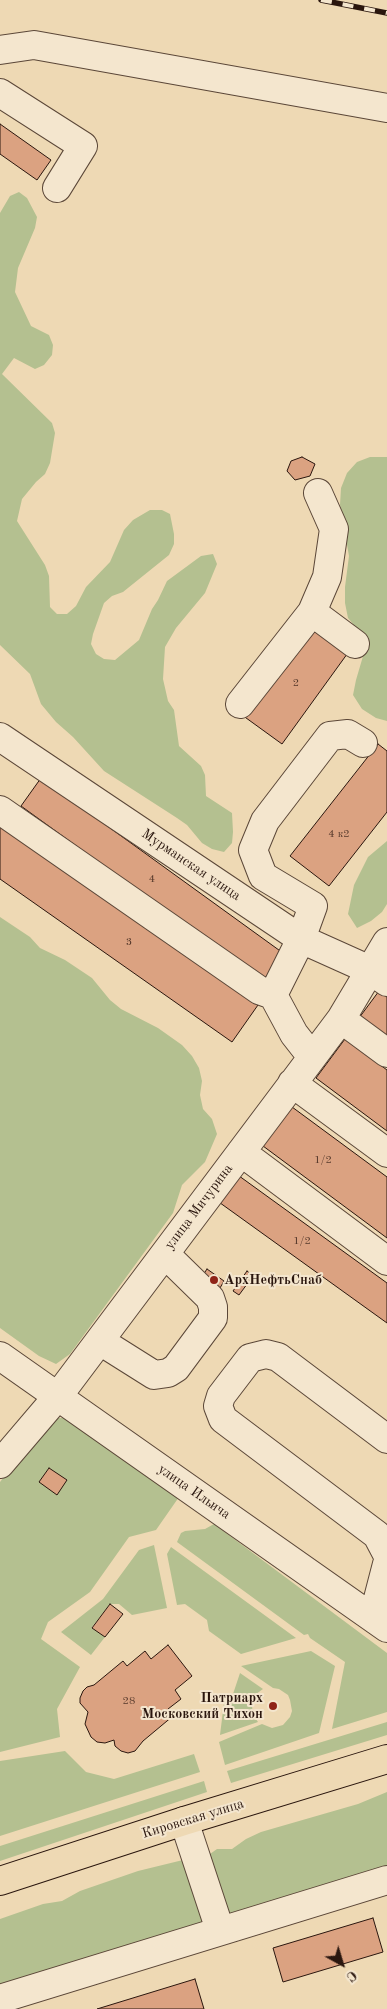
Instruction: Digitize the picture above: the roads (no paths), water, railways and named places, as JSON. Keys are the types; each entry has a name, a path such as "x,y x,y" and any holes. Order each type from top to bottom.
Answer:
{"main road":[{"name":"Кировская улица","path":"0,1881 184,1821 387,1759"}],"street":[{"path":"0,50 34,45 387,108"},
{"path":"0,93 83,146 57,188"},
{"path":"240,704 312,612 327,577 334,529 318,493"},
{"path":"312,612 355,644"},
{"path":"273,995 301,939 313,906 263,876 253,850 265,821 330,736 348,734 363,743"},
{"name":"Мурманская улица","path":"0,737 301,939 379,976"},
{"path":"0,810 260,990 273,995 294,1034 312,1057"},
{"name":"улица Мичурина","path":"0,1464 58,1396 340,1019 379,976 387,942"},
{"path":"340,1019 387,1053"},
{"path":"292,1083 387,1153"},
{"path":"241,1152 387,1261"},
{"path":"100,1341 154,1375 168,1373 176,1368 213,1318 213,1307 210,1298 165,1254"},
{"path":"384,1537 223,1419 218,1406 221,1396 250,1358 266,1354 278,1357 387,1439"},
{"name":"улица Ильича","path":"0,1356 380,1623"},
{"path":"380,1623 387,1564"},
{"path":"184,1821 220,1930"},
{"path":"0,1999 387,1880"}],"railway":[{"path":"321,0 387,13"}],"place":[{"name":"АрхНефтьСнаб","path":"214,1280"},
{"name":"Патриарх Московский Тихон","path":"273,1706"}]}
